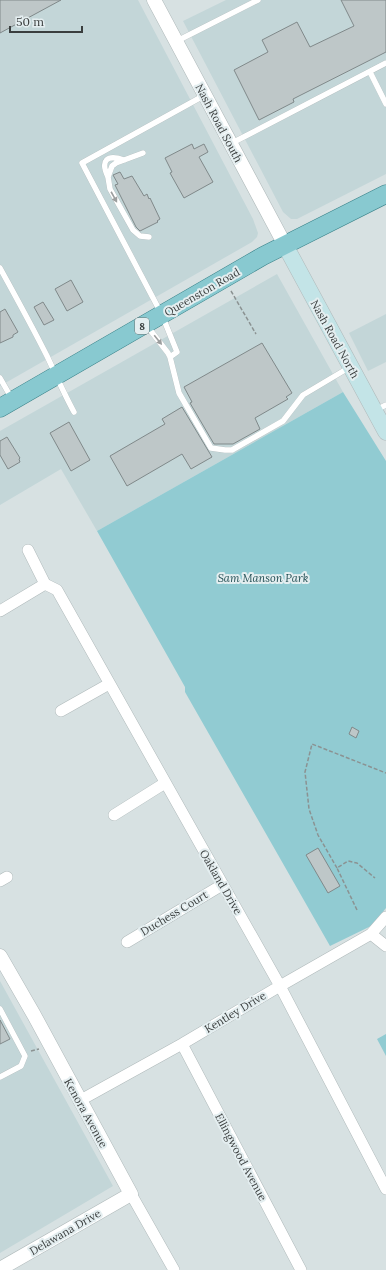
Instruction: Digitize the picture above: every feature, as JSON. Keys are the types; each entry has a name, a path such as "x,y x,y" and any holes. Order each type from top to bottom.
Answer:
{"main road":[{"name":"Queenston Road","path":"6,405 263,256 386,194"},
{"name":"Nash Road North","path":"285,245 351,367 380,408 386,432"}],"street":[{"name":"Nash Road South","path":"154,0 285,245"},
{"name":"Oakland Drive","path":"28,550 45,584 57,590 280,986 386,1188"},
{"path":"0,610 45,584"},
{"path":"61,711 109,684"},
{"path":"114,815 165,783"},
{"name":"Duchess Court","path":"127,942 222,885"},
{"name":"Kentley Drive","path":"80,1101 182,1044 371,934 386,917"},
{"path":"371,934 386,946"},
{"name":"Kenora Avenue","path":"0,956 174,1270"},
{"name":"Ellingwood Avenue","path":"182,1044 301,1270"},
{"name":"Delawana Drive","path":"0,1269 131,1194"}],"lane":[{"path":"176,41 258,0"},
{"path":"231,144 386,63"},
{"path":"370,72 386,104"},
{"path":"170,357 177,352 162,314 82,163 205,95"},
{"path":"144,153 124,160 111,157 105,163 104,168 108,177 110,189 133,230 140,236 149,237"},
{"path":"0,268 2,277 36,334 74,412"},
{"path":"145,324 170,357 179,393 211,448 232,450 283,421 303,395 351,367"},
{"path":"0,378 6,405"},
{"path":"0,1009 25,1056 21,1066 0,1077"}],"path":[{"path":"224,279 256,334"},
{"path":"357,910 337,868 318,835 309,809 305,772 312,744 386,773"},
{"path":"337,868 348,861 357,863 375,878"},
{"path":"25,1056 29,1051 51,1048"}],"shaded area":[{"path":"0,0 138,0 253,219 258,233 257,237 252,242 0,386"},
{"path":"226,0 386,0 386,174 297,219 291,219 283,212 183,21"},
{"path":"277,274 343,392 97,531 61,469 0,505 0,431"},
{"path":"386,314 386,362 368,371 349,333"},
{"path":"0,981 113,1186 0,1253"}],"green space":[{"name":"Sam Manson Park","path":"343,392 386,461 386,908 371,926 330,946 185,692 185,687 97,531"},
{"path":"386,1034 386,1056 377,1039"}],"building":[{"path":"0,0 61,0 0,33"},
{"path":"341,0 386,0 386,52 293,99 294,102 259,120 234,70 268,52 262,40 297,22 310,47 354,26"},
{"path":"192,144 194,149 204,144 208,152 199,157 213,182 184,198 170,173 172,172 165,158"},
{"path":"120,172 124,179 132,176 144,196 147,194 160,219 157,221 158,222 140,231 136,227 115,185 118,184 113,175"},
{"path":"71,280 83,302 67,311 55,289"},
{"path":"43,302 54,320 44,325 34,307"},
{"path":"5,309 18,332 13,335 13,337 0,343 0,312"},
{"path":"262,343 292,393 286,397 288,399 255,418 260,429 233,444 214,444 190,403 192,402 184,387"},
{"path":"182,407 212,457 191,469 182,454 127,486 110,456 165,424 162,419"},
{"path":"69,422 90,460 71,471 50,433"},
{"path":"7,437 20,458 20,462 8,469 0,455 0,441"},
{"path":"352,727 359,731 356,738 349,734"},
{"path":"318,848 340,886 328,893 306,855"},
{"path":"0,1020 10,1039 0,1044"}]}
